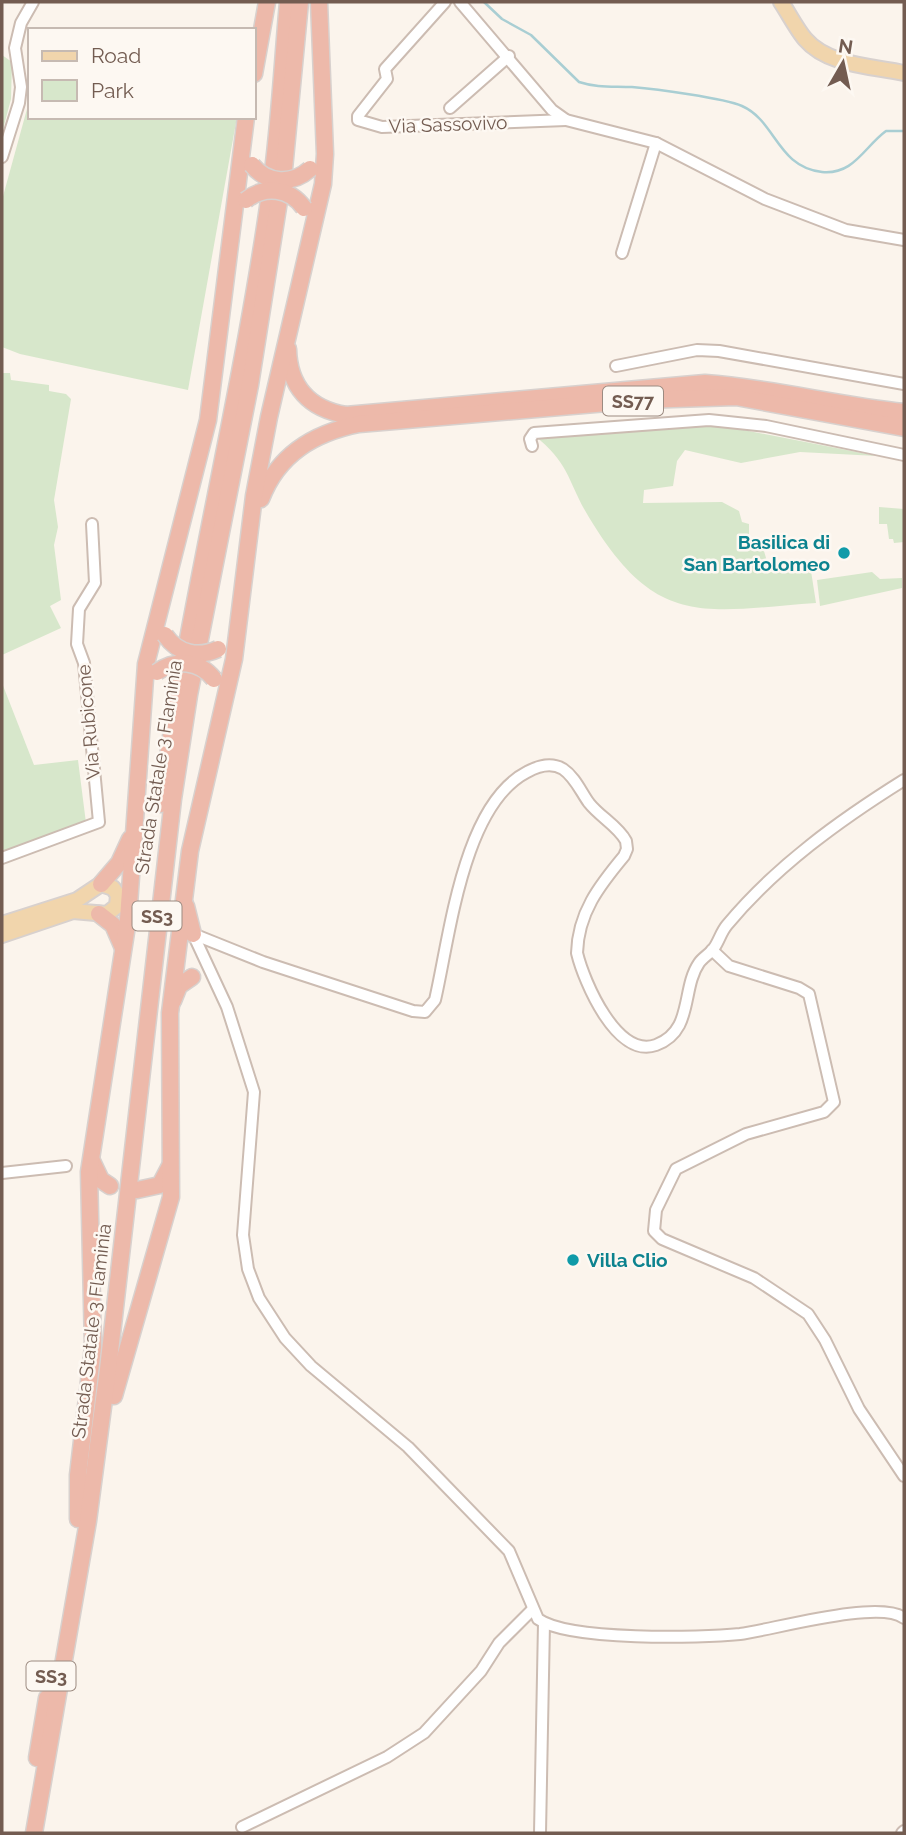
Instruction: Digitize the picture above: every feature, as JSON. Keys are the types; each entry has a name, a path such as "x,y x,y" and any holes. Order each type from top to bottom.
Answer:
{"highway":[{"path":"256,63 267,2"},
{"name":"Strada Statale 3 Flaminia","path":"24,1833 83,1520 146,917 176,694 237,385 271,184 288,2"},
{"name":"Strada Statale 3 Flaminia","path":"34,1833 119,1278 171,808 189,695 250,386 280,196 300,2"},
{"path":"83,1520 117,1383 171,1198 170,1013 184,891 206,771 233,659 254,518 254,496 269,416 323,184 319,2"},
{"path":"83,1520 79,1475 93,1347 89,1214 92,1158 123,951 144,684 157,613 208,420 245,119"},
{"path":"245,119 246,154 252,164 268,178 285,181 310,169 320,155 323,138"},
{"path":"231,229 246,200 258,192 276,190 293,197 303,208 308,216 310,237"},
{"name":"SS77","path":"288,336 289,365 293,382 308,400 330,412 346,415 705,383 754,386 859,407 904,412"},
{"name":"SS77","path":"254,518 268,481 282,463 305,442 333,430 359,424 642,400 736,397 904,428"},
{"path":"157,613 165,635 186,652 201,654 218,649 232,634 237,620"},
{"path":"144,684 157,671 172,664 191,663 203,668 214,679 223,699"},
{"path":"101,884 125,854 135,819"},
{"path":"184,891 193,934"},
{"path":"99,914 117,930 123,951"},
{"path":"170,1013 179,986 192,978"},
{"path":"137,1190 153,1189 163,1182 172,1157"},
{"path":"92,1158 99,1177 110,1186"}],"main road":[{"path":"781,2 806,40 821,52 839,60 904,73"},
{"path":"2,924 79,899 101,884 114,889 118,899 113,911 99,914 73,911 2,935"}],"street":[{"path":"2,157 19,103 21,87 15,48 22,23 33,2"},
{"name":"Via Sassovivo","path":"445,2 385,69 387,79 358,116 358,120 383,127 566,120 656,143 765,199 846,230 904,240"},
{"name":"Via Sassovivo","path":"460,2 509,56 552,110 566,120"},
{"path":"2,46 15,48"},
{"name":"Via Sassovivo","path":"450,108 509,56"},
{"path":"622,253 656,143"},
{"path":"615,366 697,350 719,351 904,384"},
{"path":"532,446 530,439 534,433 709,420 766,426 904,454"},
{"name":"Via Rubicone","path":"2,858 99,822 84,663 77,644 79,609 96,583 92,524"},
{"path":"193,934 263,962 425,1012 435,1000 468,858 478,834 506,786 544,765 555,766 570,775 589,803 626,841 624,856 593,894 577,939 580,964 615,1031 629,1042 653,1046 668,1038 684,1016 696,967 712,950 726,926 764,885 841,820 904,780"},
{"path":"193,934 220,989 248,1065 254,1092 243,1235 248,1269 259,1298 285,1338 304,1359 408,1447 509,1551 525,1586 532,1610 544,1623 587,1631 676,1635 742,1633 801,1620 848,1615 893,1613 904,1618"},
{"path":"712,950 729,966 800,988 809,994 834,1102 824,1112 746,1134 676,1169 656,1210 654,1231 662,1239 754,1278 808,1314 825,1340 859,1409 904,1476"},
{"path":"202,952 200,967 192,978 209,981 220,989"},
{"path":"2,1173 66,1166"},
{"path":"242,1828 387,1757 424,1733 481,1671 499,1643 532,1610"},
{"path":"540,1833 544,1623"}],"green space":[{"path":"2,55 12,62 11,99 2,133"},
{"path":"28,105 28,119 237,119 188,390 20,354 2,347 2,200"},
{"path":"2,373 10,373 11,380 49,385 49,391 66,394 71,399 54,500 58,527 54,545 61,600 50,606 61,628 2,655"},
{"path":"718,425 877,456 800,452 741,463 685,450 677,461 673,486 644,490 643,503 722,502 739,511 742,522 749,524 749,546 764,551 770,572 811,571 816,603 712,609 686,605 661,596 638,580 614,555 590,519 556,456 534,435"},
{"path":"879,507 904,509 904,542 894,543 893,539 889,539 887,524 879,524"},
{"path":"872,572 880,579 902,578 902,588 820,606 817,580"},
{"path":"2,683 34,765 78,760 86,823 2,855"}],"waterway":[{"path":"484,2 502,19 531,35 579,82 672,92 742,106 763,122 795,162 807,168 822,172 842,169 858,159 886,131 904,131"}],"place":[{"name":"Basilica di San Bartolomeo","path":"844,553"},
{"name":"Villa Clio","path":"573,1260"}]}
